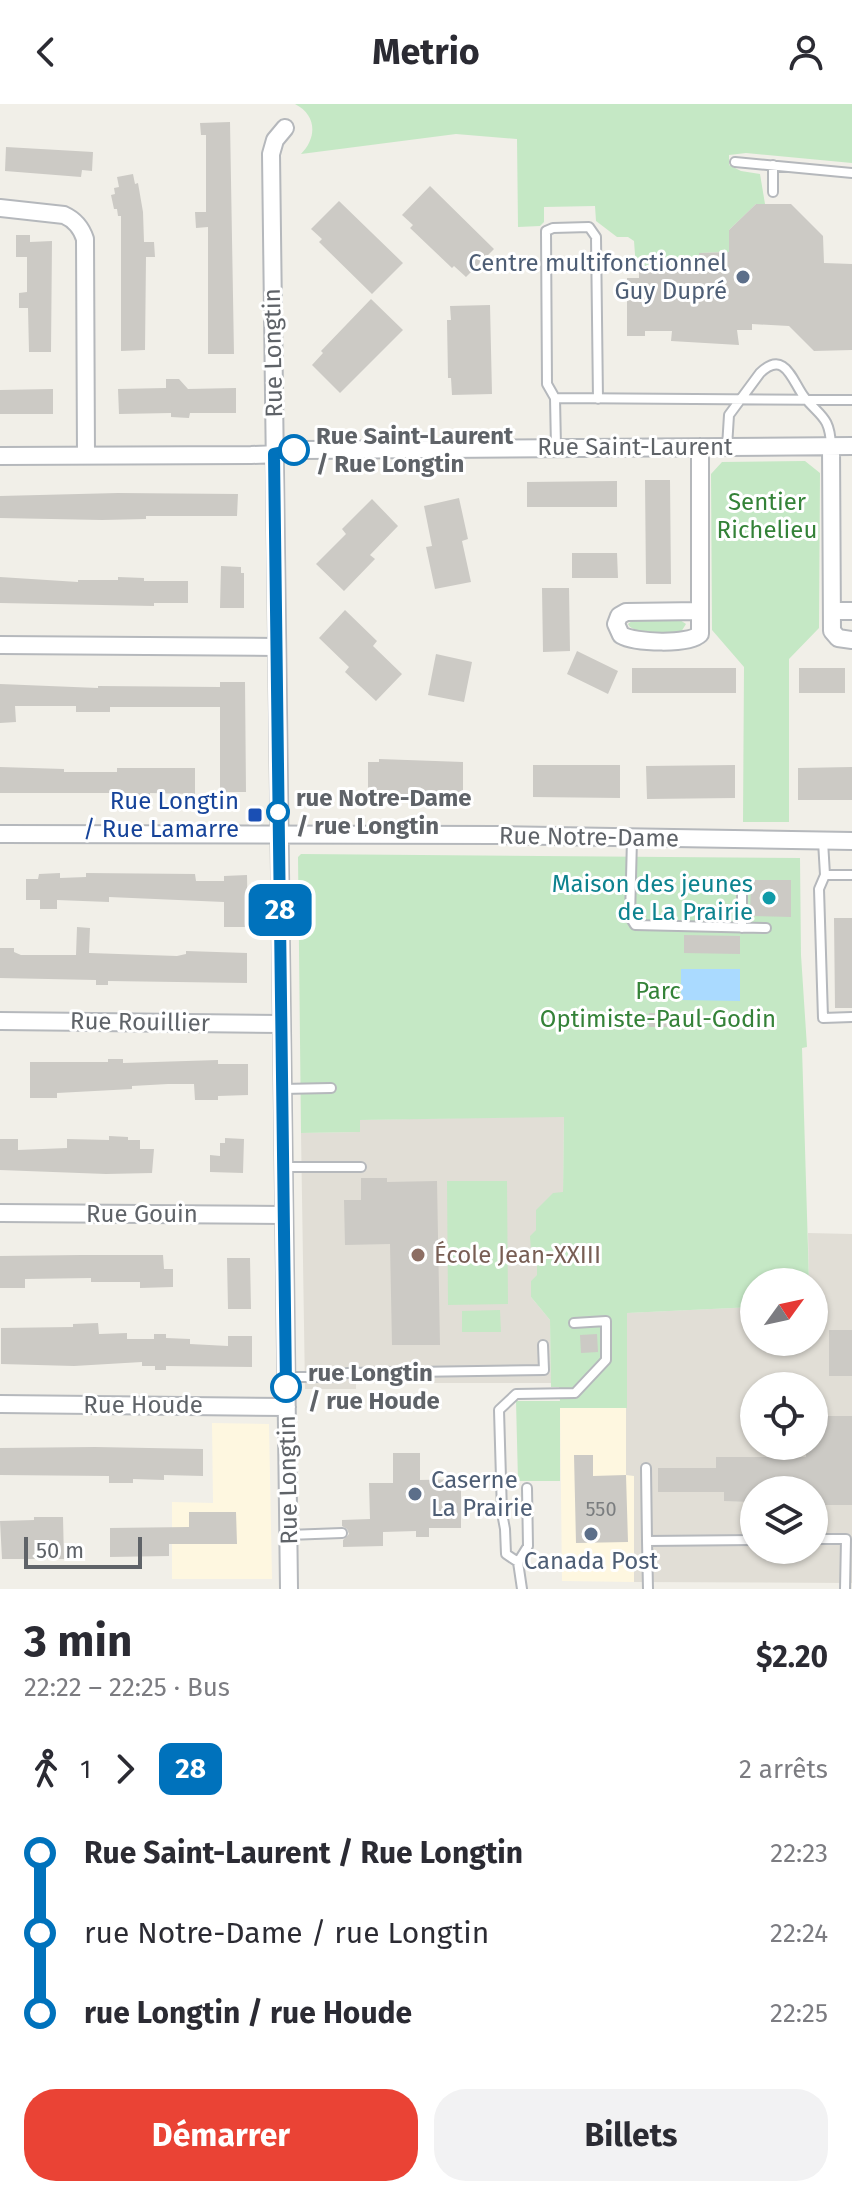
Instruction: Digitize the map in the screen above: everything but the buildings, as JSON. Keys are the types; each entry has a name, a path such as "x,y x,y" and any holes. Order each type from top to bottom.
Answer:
{"street":[{"name":"Rue Longtin","path":"285,128 275,140 271,154 289,1589"},
{"path":"0,208 64,215 72,218 83,231 86,455"},
{"path":"831,446 834,635 852,640"},
{"name":"Rue Saint-Laurent","path":"0,456 274,454 300,450 852,446"},
{"path":"700,447 700,611 700,634 691,640 631,640 621,635 616,626 619,616 626,612 700,611"},
{"path":"832,611 852,611"},
{"path":"0,645 276,647"},
{"name":"Rue Notre-Dame","path":"0,834 498,835 852,841"},
{"name":"Rue Rouillier","path":"0,1021 281,1024"},
{"name":"Rue Gouin","path":"0,1213 283,1215"},
{"name":"Rue Houde","path":"0,1404 287,1407"}],"lane":[{"path":"735,162 852,173"},
{"path":"773,165 773,192"},
{"path":"556,447 555,398 547,384 546,231 553,228 589,227 596,237 598,399"},
{"path":"727,447 728,420 740,400 764,369 776,366 792,374 806,399 828,422 831,446"},
{"path":"555,398 852,400"},
{"path":"632,839 630,917 635,925 766,928"},
{"path":"823,841 825,875 819,889 823,1018 852,1017"},
{"path":"825,875 852,875"},
{"path":"742,885 742,928"},
{"path":"282,1089 331,1088"},
{"path":"283,1167 361,1167"},
{"path":"518,1562 506,1554 499,1410 516,1394 575,1393 606,1360 606,1321 574,1323"},
{"path":"286,1377 544,1370 543,1345"},
{"path":"646,1468 648,1589"},
{"path":"522,1589 518,1562 528,1546 527,1488"},
{"path":"288,1535 342,1533"},
{"path":"828,1539 849,1539 845,1589"},
{"path":"647,1541 740,1540"}],"shaded area":[{"name":"École Jean-XXIII","path":"564,1116 563,1193 536,1230 531,1252 537,1258 537,1275 531,1297 550,1320 551,1383 356,1383 356,1389 305,1389 301,1133 359,1132 360,1120"},
{"path":"808,1233 852,1234 852,1583 634,1582 634,1476 626,1475 626,1313 740,1308 740,1356 828,1356 828,1268 809,1268"},
{"path":"560,1408 627,1408 626,1475 634,1475 634,1582 562,1581"},
{"path":"212,1423 269,1424 272,1579 172,1579 172,1502 213,1503"}],"green space":[{"path":"295,104 852,104 852,163 746,153 729,155 729,165 741,171 760,174 765,204 756,204 729,230 729,252 700,253 700,268 636,268 634,241 628,237 617,237 596,221 595,206 544,207 544,222 540,226 518,227 517,139 456,134 301,154 310,141 312,127 307,114"},
{"name":"Sentier Richelieu","path":"805,461 820,473 819,628 789,659 789,822 743,822 744,667 712,630 711,474 722,462"},
{"path":"633,620 680,620 686,624 681,632 640,632 628,624"},
{"name":"Parc Optimiste-Paul-Godin","path":"301,854 800,858 801,955 807,1047 802,1048 809,1268 740,1268 740,1308 627,1313 627,1408 560,1408 560,1481 518,1481 516,1401 560,1401 559,1387 551,1387 550,1320 531,1297 531,1281 537,1275 537,1258 531,1252 530,1236 536,1230 536,1210 553,1193 563,1192 564,1117 360,1120 360,1132 301,1133 298,857"},
{"path":"447,1181 507,1181 508,1304 448,1305"},
{"path":"500,1310 501,1332 462,1332 462,1311"}],"water":[{"path":"681,969 740,969 740,1001 681,1000"}],"bus line":[{"name":"28","path":"286,1387 274,454 294,450"}],"place":[{"name":"Centre multifonctionnel Guy Dupré","path":"743,277"},
{"name":"Rue Saint-Laurent / Rue Longtin","path":"294,450"},
{"name":"rue Notre-Dame / rue Longtin","path":"278,812"},
{"name":"Rue Longtin / Rue Lamarre","path":"255,815"},
{"name":"Maison des jeunes de La Prairie","path":"769,898"},
{"name":"École Jean-XXIII","path":"418,1255"},
{"name":"rue Longtin / rue Houde","path":"286,1387"},
{"name":"Caserne La Prairie","path":"415,1494"},
{"name":"Canada Post","path":"591,1534"}]}
